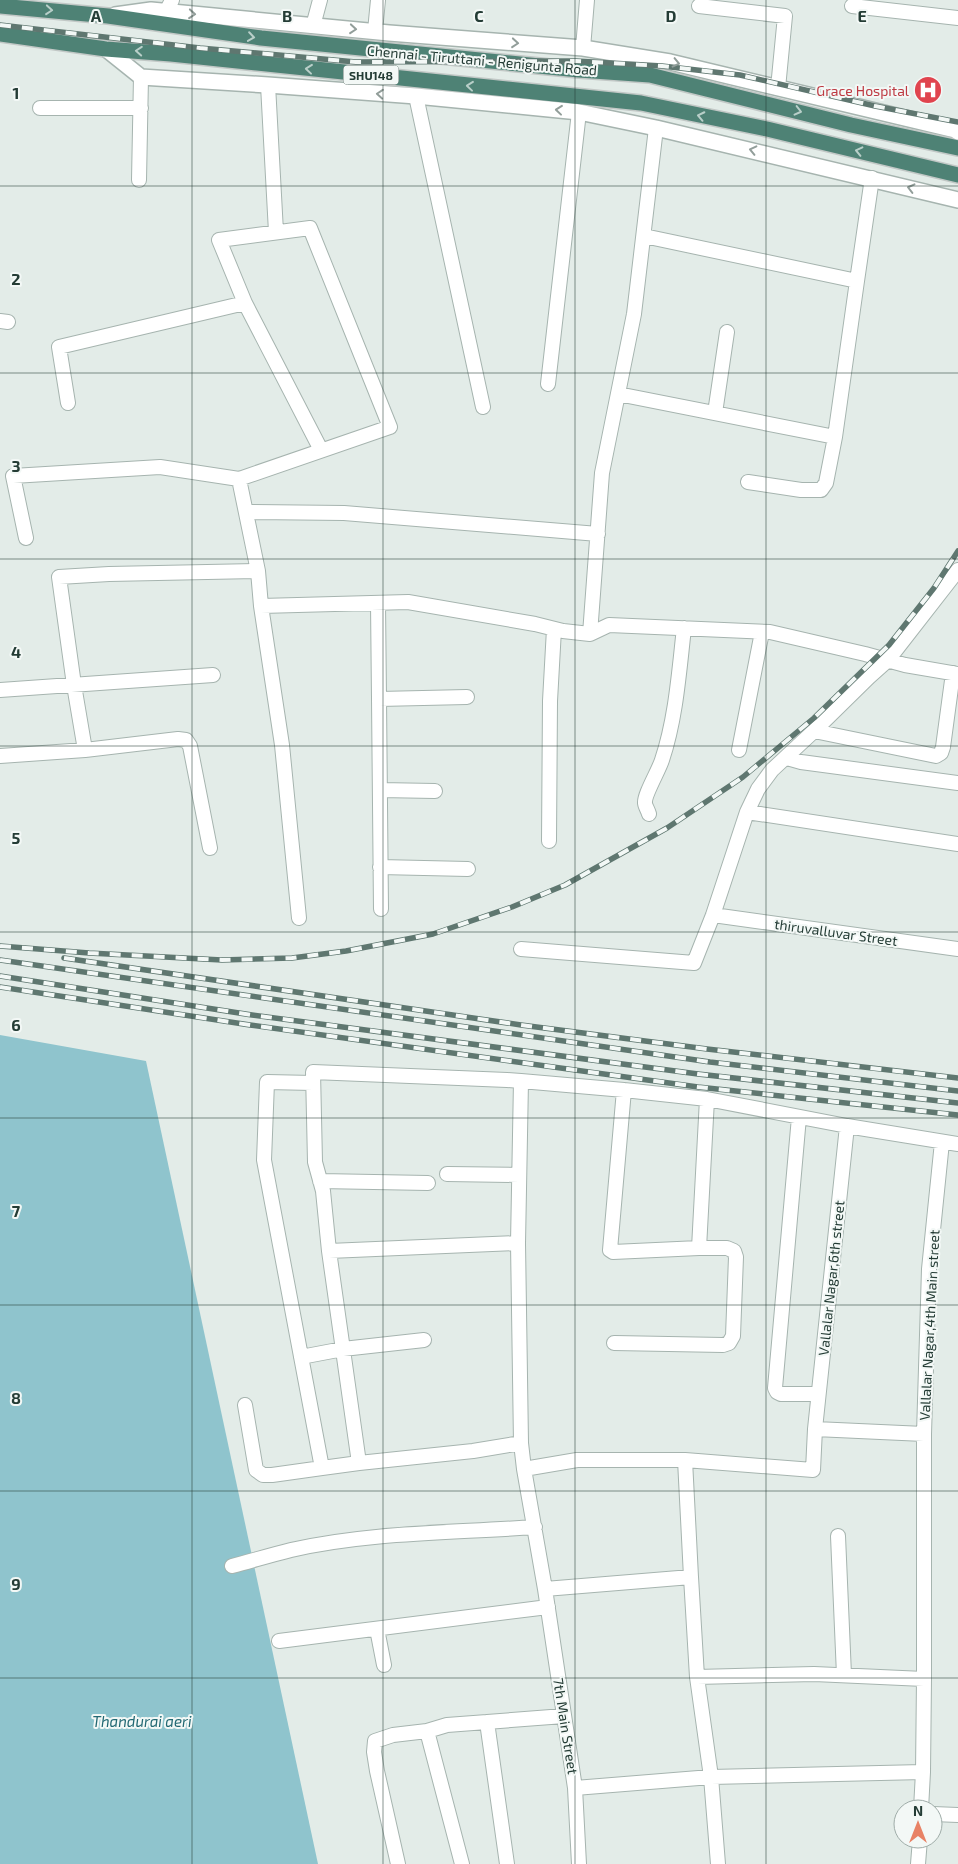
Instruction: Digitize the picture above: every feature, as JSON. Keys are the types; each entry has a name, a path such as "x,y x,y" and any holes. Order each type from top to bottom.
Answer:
{"highway":[{"name":"Chennai - Tiruttani - Renigunta Road","path":"5,4 108,16 261,38 579,70 650,75 851,125 958,148"},
{"name":"Chennai - Tiruttani - Renigunta Road","path":"0,34 106,49 171,54 641,104 767,129 958,175"}],"street":[{"path":"313,26 320,0"},
{"path":"375,31 378,0"},
{"path":"583,48 588,0"},
{"path":"108,16 169,6 313,26 583,48 670,62 958,132"},
{"path":"699,6 785,16 778,88"},
{"path":"852,6 958,18"},
{"path":"106,49 141,77 416,96 579,112 872,178 958,200"},
{"path":"139,180 141,77"},
{"path":"268,85 276,232"},
{"path":"416,96 483,407"},
{"path":"40,108 140,108"},
{"path":"548,384 579,112"},
{"path":"590,634 602,473 634,314 656,128"},
{"path":"748,482 801,490 820,490 826,483 840,410 872,178"},
{"path":"26,538 13,476 160,467 239,479 390,427 310,228 219,240 245,303 321,450"},
{"path":"644,236 857,281"},
{"path":"68,403 59,347 245,303"},
{"path":"715,413 727,332"},
{"path":"618,394 835,437"},
{"path":"239,479 258,571 261,606 282,745 298,918"},
{"path":"246,512 344,513 598,534"},
{"path":"521,949 694,963 714,915 747,812 758,789 772,770 888,660 958,570"},
{"path":"85,750 59,577 258,571"},
{"path":"261,606 408,602 590,634 609,624 770,632 905,665 955,673 943,747 941,753 936,756 814,732"},
{"path":"378,603 381,909"},
{"path":"649,814 645,803 646,794 657,774 668,741 684,628"},
{"path":"549,842 550,701 554,629"},
{"path":"739,750 762,632"},
{"path":"0,690 213,675"},
{"path":"378,699 467,697"},
{"path":"0,756 85,750 178,739 186,740 190,746 210,848"},
{"path":"786,758 801,762 958,783"},
{"path":"380,790 435,791"},
{"path":"747,812 958,844"},
{"path":"380,867 468,869"},
{"name":"thiruvalluvar Street","path":"714,915 958,949"},
{"path":"359,1463 329,1251 323,1192 314,1162 313,1072 521,1081 707,1099 847,1126 958,1144"},
{"path":"521,1081 518,1244 524,1469 577,1460 685,1460 813,1470 815,1429"},
{"path":"313,1083 267,1082 264,1160 322,1468"},
{"path":"614,1343 714,1346 729,1343 733,1336 736,1257 734,1251 726,1248 613,1252 610,1250 624,1090"},
{"path":"699,1248 707,1099"},
{"path":"799,1117 776,1388 781,1394 818,1394"},
{"name":"Vallalar Nagar,6th street","path":"815,1429 847,1126"},
{"name":"Vallalar Nagar,4th Main street","path":"815,1429 924,1434 928,1269 942,1142"},
{"path":"447,1174 519,1175"},
{"path":"320,1181 428,1183"},
{"path":"329,1251 518,1244"},
{"path":"301,1357 343,1349 424,1340"},
{"path":"245,1405 256,1470 263,1476 359,1463 472,1451 522,1443"},
{"path":"922,1799 924,1679 924,1434"},
{"path":"685,1460 698,1677 711,1777 718,1864"},
{"name":"7th Main Street","path":"524,1469 548,1607 575,1788 578,1864"},
{"path":"232,1566 291,1550 376,1538 534,1528"},
{"path":"838,1536 844,1675"},
{"path":"545,1589 691,1577"},
{"path":"279,1642 548,1607"},
{"path":"377,1629 384,1664"},
{"path":"698,1677 814,1674 924,1679"},
{"path":"398,1864 377,1771 374,1752 375,1741 393,1735 427,1731 447,1725 564,1716"},
{"path":"487,1722 507,1864"},
{"path":"427,1731 462,1864"},
{"path":"575,1788 711,1777 923,1772"},
{"path":"943,1814 958,1815"},
{"path":"918,1864 919,1849"}],"water":[{"name":"Thandurai aeri","path":"0,1035 146,1061 318,1864 0,1864"}],"railway":[{"path":"0,25 200,48 356,62 576,61 662,66 740,75 875,106 958,122"},
{"path":"0,946 222,960 292,958 346,951 433,934 512,907 565,885 667,828 743,777 814,718 889,645 934,588 958,551"},
{"path":"64,958 521,1025 958,1078"},
{"path":"0,960 710,1062 958,1091"},
{"path":"0,976 252,1015 698,1074 958,1103"},
{"path":"0,987 250,1025 698,1087 958,1115"}],"place":[{"name":"Grace Hospital","path":"928,90"}]}
